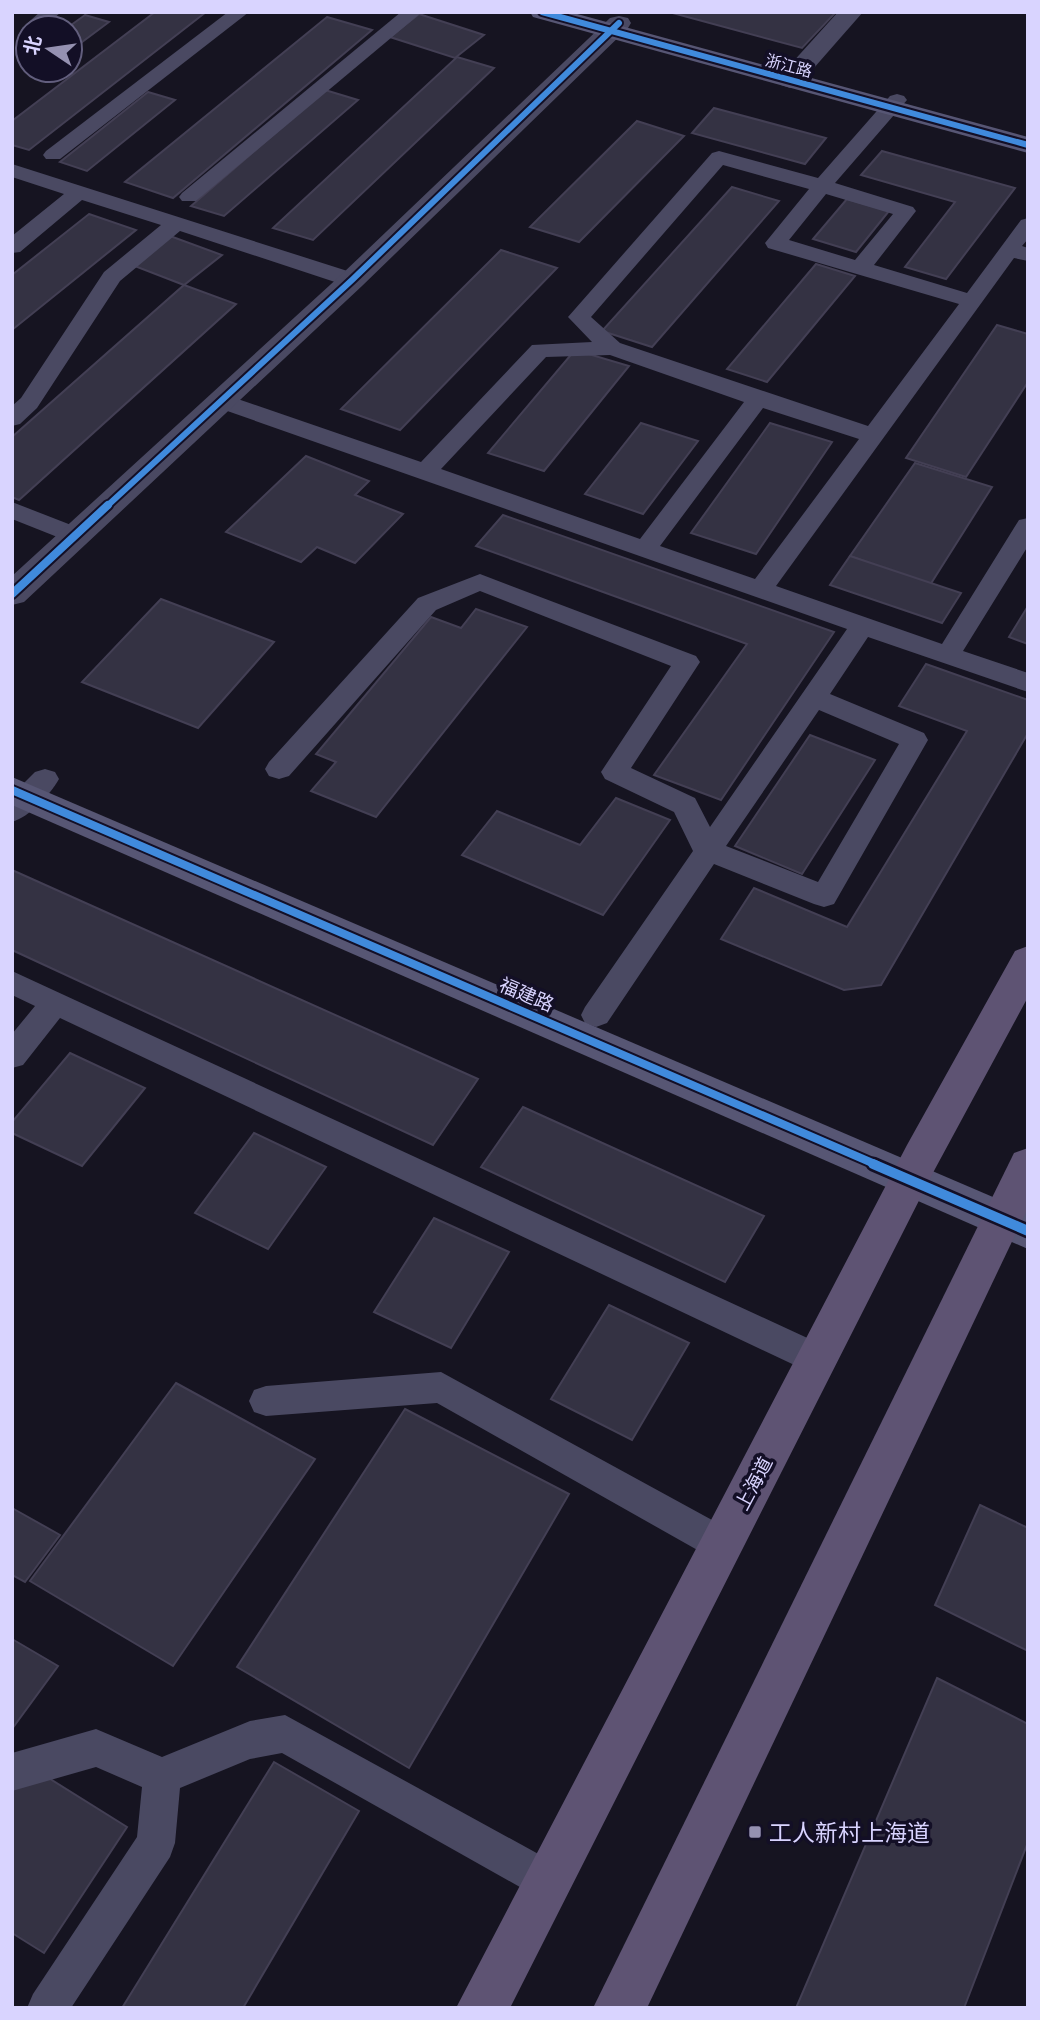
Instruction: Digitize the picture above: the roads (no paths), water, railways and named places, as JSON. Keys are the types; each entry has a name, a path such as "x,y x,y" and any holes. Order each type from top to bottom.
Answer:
{"main road":[{"name":"上海道","path":"482,2008 916,1168 1028,961"},
{"path":"619,2008 1019,1203"}],"street":[{"name":"浙江路","path":"542,12 615,27 894,104 1028,145"},
{"name":"浙江路","path":"577,12 615,27"},
{"path":"793,76 851,12"},
{"path":"12,594 352,280 615,27"},
{"name":"浙江路","path":"894,104 1028,135"},
{"name":"福建路","path":"22,788 596,1014 916,1168"},
{"name":"福建路","path":"22,788 916,1168 1019,1203"}],"lane":[{"path":"52,155 240,12"},
{"path":"189,197 413,12"},
{"path":"894,104 776,243 972,301"},
{"path":"612,348 579,317 719,157 906,211 860,268"},
{"path":"12,170 352,280"},
{"path":"12,247 79,192"},
{"path":"12,419 29,403 112,278 177,223"},
{"path":"761,589 972,301 1018,252 1028,224"},
{"path":"425,472 540,350 612,348 874,436"},
{"path":"645,549 758,399"},
{"path":"221,401 1028,683"},
{"path":"12,510 75,536"},
{"path":"948,654 1028,526"},
{"path":"279,769 427,604 480,582 687,662 615,772 685,805 707,850 824,896 915,740 813,697"},
{"path":"596,1014 863,625"},
{"path":"12,982 817,1359"},
{"path":"12,1056 55,1002"},
{"path":"266,1401 442,1387 721,1544"},
{"path":"12,1772 96,1748 162,1776 250,1740 285,1734 548,1881"},
{"path":"47,2008 156,1843 162,1776"}],"place":[{"name":"工人新村上海道","path":"755,1832"}]}
